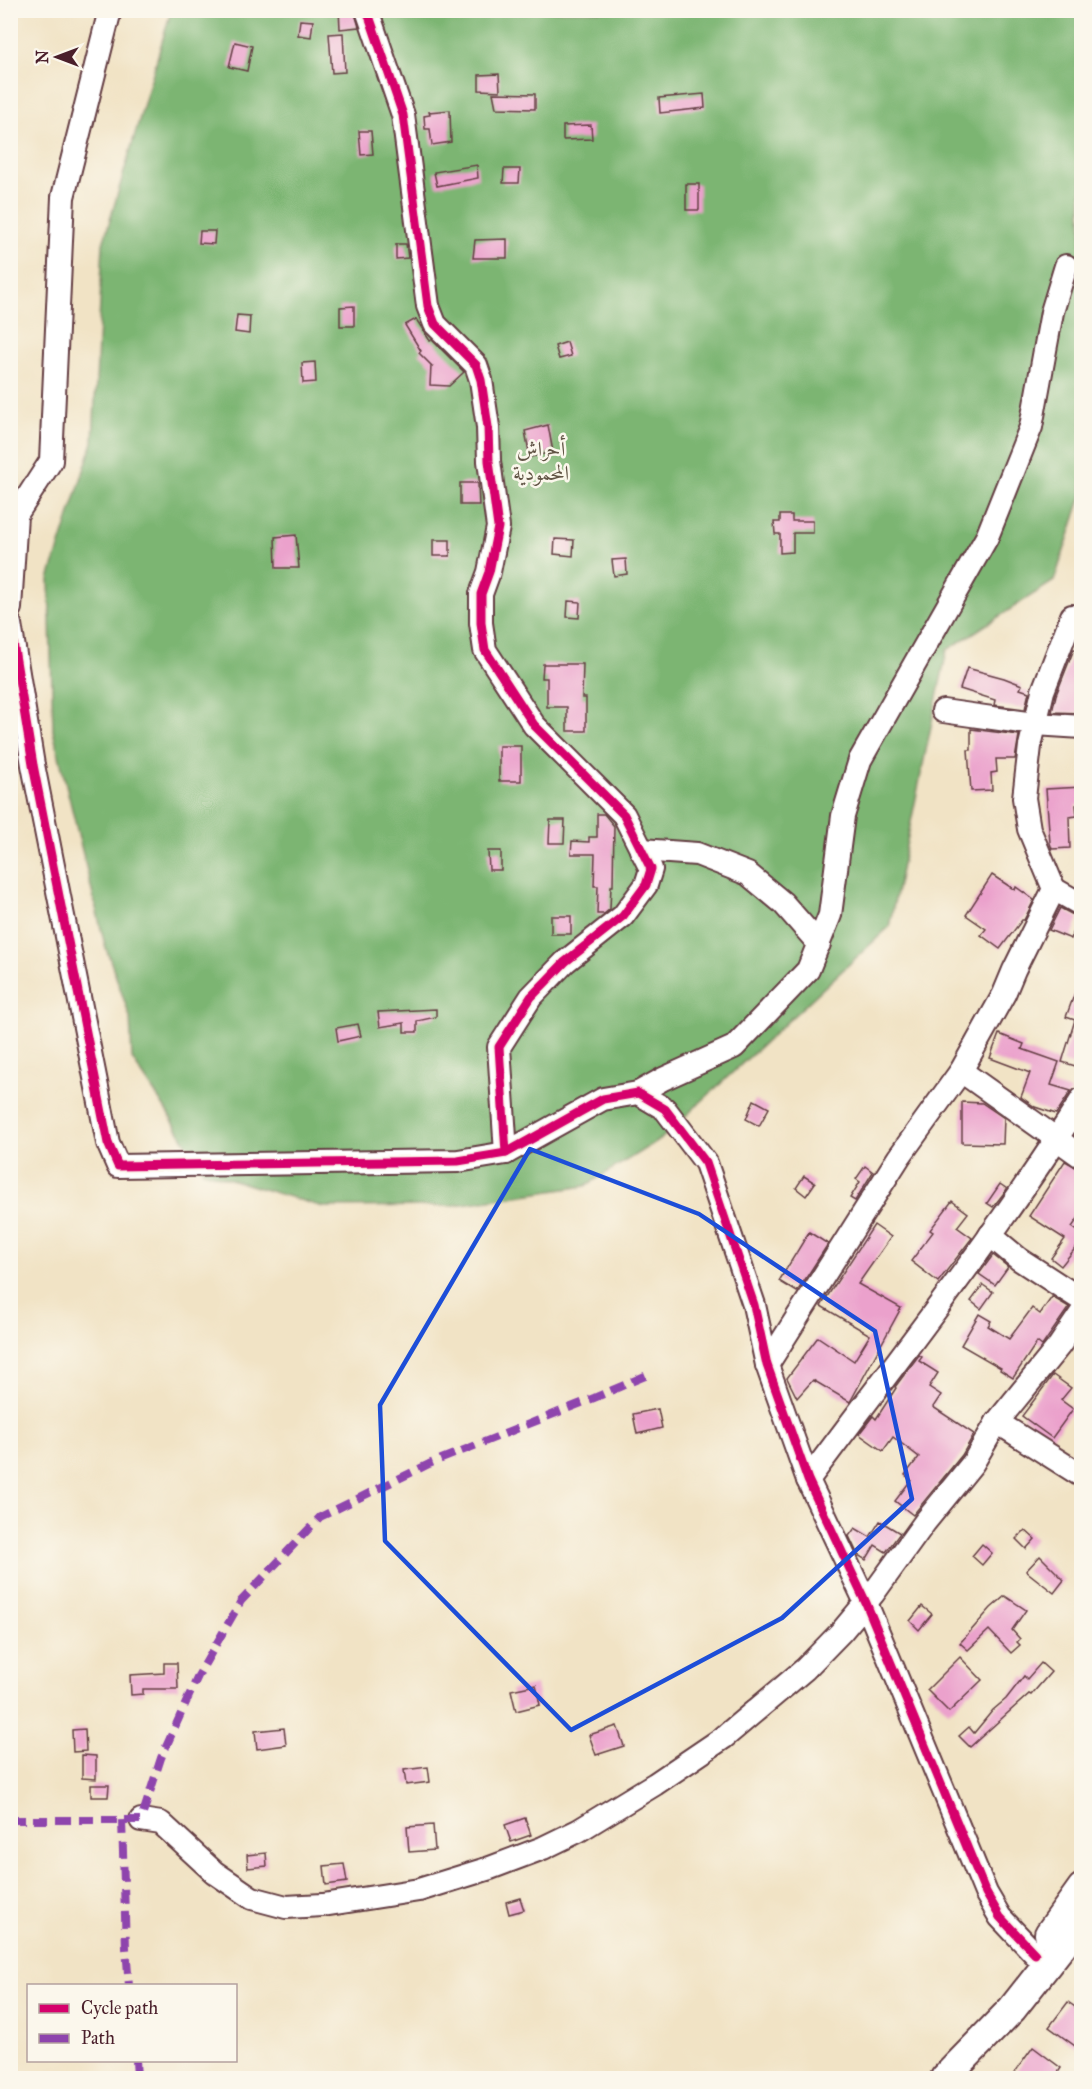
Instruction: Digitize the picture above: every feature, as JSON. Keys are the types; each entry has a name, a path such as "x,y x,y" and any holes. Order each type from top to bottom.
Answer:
{"main road":[{"path":"995,2026 1035,1954 1082,1888"},
{"path":"950,2077 1012,2009 1082,1920"}],"street":[{"path":"10,608 16,515 51,461 63,197 110,10"},
{"path":"368,10 404,115 428,306 435,324 476,365 480,380 488,426 489,461 498,527 489,572 480,594 480,623 485,650 534,725 624,815 651,869 646,885 623,916 565,962 531,997 499,1047 506,1153"},
{"path":"10,624 33,765 108,1143 118,1166 458,1161 506,1153 603,1099 638,1093 663,1078 734,1047 808,970 830,915 843,816 860,759 987,537 1031,426 1052,312 1066,266"},
{"path":"1072,616 1043,691 1035,724 1024,798 1029,829 1054,889 1082,905"},
{"path":"943,711 1035,724 1082,727"},
{"path":"641,850 697,854 748,874 783,903 819,944"},
{"path":"767,1365 899,1157 961,1071 1004,994 1054,889"},
{"path":"961,1071 1082,1157"},
{"path":"638,1093 665,1109 705,1163 754,1305 767,1365 808,1480 866,1603 986,1893 1000,1917 1035,1954"},
{"path":"808,1480 990,1235 1082,1099"},
{"path":"990,1235 1019,1259 1082,1300"},
{"path":"141,1820 161,1823 214,1872 252,1898 286,1907 323,1905 418,1890 543,1848 578,1831 655,1784 723,1738 806,1669 866,1603 925,1522 973,1463 997,1422 1059,1346 1082,1312"},
{"path":"997,1422 1082,1476"}],"highlighted area":[{"path":"530,1149 699,1214 875,1331 912,1499 782,1618 571,1730 385,1541 380,1405"}],"green space":[{"name":"أحراش المحمودية","path":"171,11 1081,11 1082,496 1054,581 947,650 889,927 661,1139 585,1186 449,1206 323,1207 203,1171 132,1059 130,1017 105,945 53,731 49,579 93,442 103,244"}],"building":[{"path":"339,10 354,10 359,27 340,29"},
{"path":"300,20 313,21 311,37 298,35"},
{"path":"343,33 345,72 332,73 329,34"},
{"path":"235,42 252,46 247,71 229,67"},
{"path":"499,74 500,91 479,90 479,75"},
{"path":"493,93 535,94 535,109 496,108"},
{"path":"704,94 705,108 660,113 659,98"},
{"path":"450,110 451,142 432,145 430,129 425,129 424,116 430,115 429,112"},
{"path":"591,125 592,139 563,140 563,126"},
{"path":"359,131 371,131 373,154 361,155"},
{"path":"477,165 478,178 437,186 434,172"},
{"path":"504,169 520,169 519,183 503,183"},
{"path":"686,184 699,184 699,210 686,210"},
{"path":"200,231 215,231 214,244 199,243"},
{"path":"507,239 507,258 473,258 475,240"},
{"path":"396,244 406,244 408,258 396,259"},
{"path":"354,306 354,326 340,326 340,307"},
{"path":"237,315 250,316 249,334 235,332"},
{"path":"416,319 430,341 432,340 464,372 449,386 430,385 432,366 419,353 421,351 405,325"},
{"path":"567,342 571,356 559,359 555,346"},
{"path":"315,362 316,382 303,383 302,363"},
{"path":"548,425 553,452 530,457 525,431"},
{"path":"460,483 478,483 479,505 460,505"},
{"path":"780,515 792,515 792,521 813,521 813,533 793,533 793,552 780,553 780,534 775,534 774,522 780,522"},
{"path":"296,535 299,568 276,568 275,537"},
{"path":"555,539 574,540 573,556 554,554"},
{"path":"433,540 450,540 450,556 433,556"},
{"path":"626,559 627,574 614,576 612,560"},
{"path":"568,601 580,602 579,618 567,617"},
{"path":"1074,649 1082,652 1082,713 1052,712 1056,695"},
{"path":"543,664 583,664 582,698 586,698 586,731 567,731 567,707 547,707 547,678 542,678"},
{"path":"967,668 1022,685 1020,689 1029,692 1025,709 994,705 995,700 960,689"},
{"path":"971,729 1019,735 1015,759 996,759 997,772 991,773 992,790 971,791 968,750 971,750"},
{"path":"499,746 521,746 521,781 499,781"},
{"path":"1082,787 1082,805 1076,805 1077,816 1069,817 1070,848 1052,849 1046,789"},
{"path":"597,814 604,814 614,826 613,886 611,886 610,909 604,914 597,914 598,886 594,886 595,854 571,854 572,841 589,842 589,837 597,837"},
{"path":"550,820 565,820 564,843 549,843"},
{"path":"488,851 501,851 501,870 489,870"},
{"path":"992,875 1015,890 1016,887 1034,900 1024,920 1000,949 981,935 986,929 966,915"},
{"path":"1060,908 1079,918 1071,939 1049,930"},
{"path":"551,916 571,916 571,934 551,934"},
{"path":"1080,979 1082,979 1082,1068 1062,1062 1075,1020 1066,1017"},
{"path":"436,1009 436,1017 417,1021 417,1032 404,1032 404,1023 380,1027 378,1012"},
{"path":"358,1024 361,1036 338,1041 336,1028"},
{"path":"999,1034 1024,1044 1022,1049 1059,1062 1051,1085 1071,1091 1056,1114 1035,1107 1021,1097 1030,1073 990,1058"},
{"path":"754,1100 769,1108 759,1126 746,1119"},
{"path":"962,1102 982,1103 1004,1118 1003,1144 962,1143"},
{"path":"1065,1161 1082,1170 1082,1213 1072,1227 1082,1234 1082,1240 1061,1266 1051,1258 1065,1239 1029,1216"},
{"path":"865,1166 873,1172 855,1201 850,1198 860,1182 856,1179"},
{"path":"804,1176 815,1183 806,1196 796,1188"},
{"path":"1000,1184 1007,1189 993,1207 987,1203"},
{"path":"952,1201 968,1213 957,1227 972,1238 938,1282 911,1261 933,1232 930,1230"},
{"path":"874,1225 891,1237 858,1284 901,1308 850,1402 813,1380 797,1398 787,1378 818,1337 854,1361 870,1335 821,1306"},
{"path":"809,1232 828,1244 797,1292 779,1281"},
{"path":"993,1255 1008,1267 995,1285 979,1274"},
{"path":"983,1285 993,1292 981,1309 971,1301"},
{"path":"1052,1297 1069,1307 1042,1346 1037,1342 1013,1378 1000,1370 1001,1368 961,1345 979,1314 991,1321 988,1326 1009,1339 1032,1308 1040,1314"},
{"path":"919,1355 922,1357 919,1361 938,1373 929,1387 941,1395 933,1407 974,1434 962,1455 913,1515 895,1501 911,1480 905,1475 919,1457 893,1437 883,1451 859,1434 873,1416 876,1419 895,1387"},
{"path":"1053,1375 1071,1388 1061,1400 1073,1409 1052,1438 1022,1416"},
{"path":"658,1409 662,1428 637,1434 633,1414"},
{"path":"880,1521 900,1533 886,1552 875,1545 866,1560 858,1555 849,1536 855,1528 870,1537"},
{"path":"1025,1530 1035,1539 1026,1549 1016,1539"},
{"path":"982,1544 992,1553 982,1565 972,1556"},
{"path":"1040,1556 1064,1580 1054,1593 1026,1571"},
{"path":"1005,1596 1026,1610 1012,1630 1020,1639 1017,1642 1020,1645 1011,1653 989,1630 968,1650 960,1643 991,1608"},
{"path":"922,1606 932,1614 919,1630 910,1621"},
{"path":"960,1657 982,1680 949,1712 927,1690"},
{"path":"164,1663 177,1663 178,1689 143,1689 143,1694 131,1695 130,1675 164,1673"},
{"path":"1041,1663 1051,1672 1031,1695 1029,1694 970,1747 959,1736 969,1727 974,1733 1024,1676 1027,1679"},
{"path":"536,1685 540,1705 516,1711 511,1690"},
{"path":"617,1726 624,1746 596,1755 589,1735"},
{"path":"284,1728 286,1745 257,1749 255,1731"},
{"path":"85,1729 86,1751 73,1752 72,1730"},
{"path":"82,1755 96,1756 96,1779 82,1778"},
{"path":"428,1767 430,1782 406,1785 404,1770"},
{"path":"91,1785 109,1785 108,1797 91,1797"},
{"path":"525,1818 531,1835 511,1842 505,1825"},
{"path":"433,1825 435,1850 409,1852 407,1827"},
{"path":"266,1853 267,1866 248,1868 247,1855"},
{"path":"344,1864 347,1882 326,1885 324,1866"},
{"path":"520,1898 524,1910 509,1914 506,1902"},
{"path":"1068,2002 1082,2012 1082,2051 1049,2027"},
{"path":"1033,2047 1061,2068 1054,2079 1010,2079"}],"marked path":[{"path":"10,1820 141,1820 161,1758 198,1676 241,1601 320,1517 429,1464 652,1373"},
{"path":"122,1820 129,1984"},
{"path":"136,2062 137,2078"}],"cycle path":[{"path":"367,10 403,115 428,306 435,324 476,365 481,380 498,527 489,572 481,594 481,623 485,650 534,725 624,815 651,869 646,885 623,916 565,962 531,997 499,1047 506,1153"},
{"path":"10,624 33,765 108,1143 118,1166 458,1161 506,1153 603,1099 638,1093 665,1109 706,1163 754,1305 767,1365 808,1480 866,1603 986,1893 1000,1917 1035,1954"}]}
